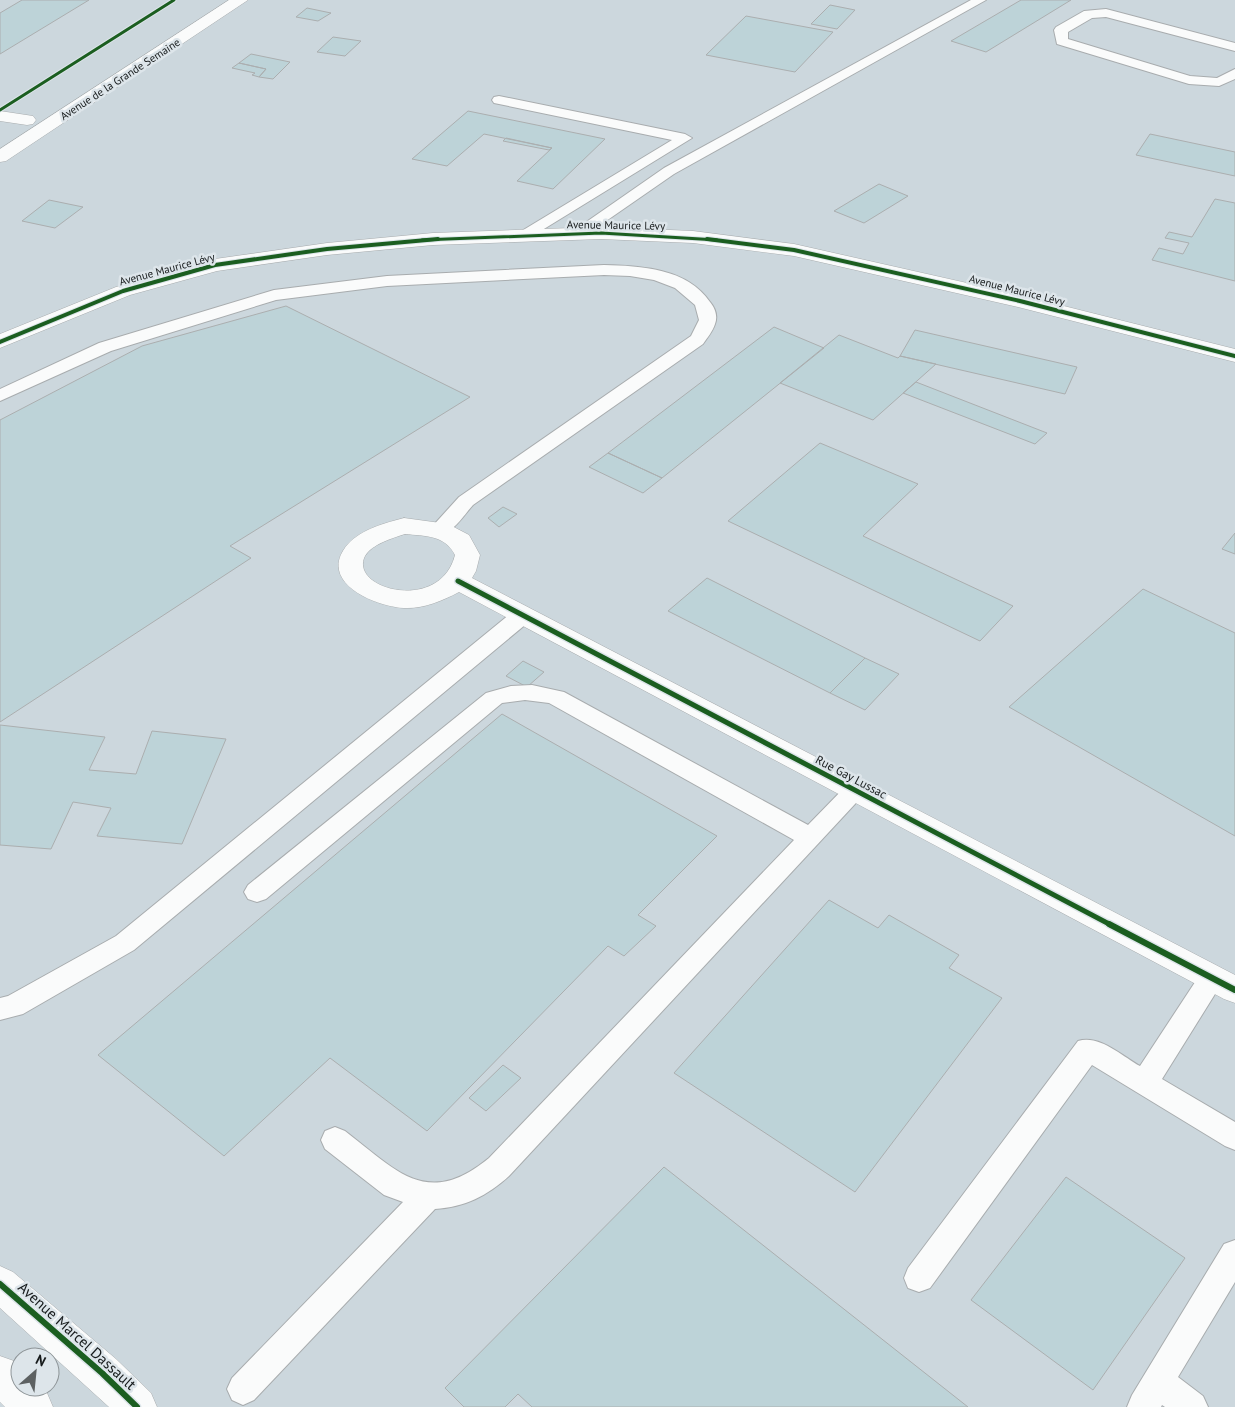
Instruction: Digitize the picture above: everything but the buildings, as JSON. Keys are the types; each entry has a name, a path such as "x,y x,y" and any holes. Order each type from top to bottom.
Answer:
{"street":[{"name":"Avenue de la Grande Semaine","path":"0,157 240,0"},
{"name":"Avenue de la Grande Semaine","path":"7,133 43,109"},
{"path":"0,116 27,120"},
{"name":"Avenue Maurice Lévy","path":"0,342 123,291 215,265 327,249 433,239 526,235 660,234 794,250 1020,301 1235,356"},
{"path":"404,526 440,529 454,536 464,545 468,557 466,569 458,581 444,590 427,597 388,598 371,592 359,583 352,572 352,560 358,548 370,538 385,530 404,526"},
{"name":"Rue Gay Lussac","path":"458,581 1224,984"},
{"name":"Avenue Marcel Dassault","path":"0,1284 102,1373 137,1407"},
{"path":"0,1375 33,1407"}],"lane":[{"path":"577,234 669,171 980,0"},
{"path":"1235,47 1106,13 1089,14 1061,30 1062,41 1189,80 1219,82 1235,73"},
{"path":"499,100 685,138 526,235"},
{"path":"0,396 105,347 274,294 387,282 604,270 633,271 665,277 693,291 707,308 707,323 698,340 466,500 440,529"},
{"path":"0,1010 14,1006 124,943 523,615"},
{"path":"257,892 494,698 512,692 531,691 556,697 810,838"},
{"path":"334,1140 394,1186 428,1196 456,1194 480,1183 498,1167 856,790"},
{"path":"1144,1083 1224,984"},
{"path":"919,1278 1088,1049 1235,1137"},
{"path":"243,1389 428,1196"},
{"path":"1192,1407 1151,1394 1235,1254"}],"shaded area":[{"path":"0,0 1235,0 1235,1407 0,1407"}],"cycle path":[{"path":"0,110 174,0"},
{"path":"0,342 123,291 215,265 327,249 433,239 601,233 693,237 794,250 1020,301 1235,356"},
{"path":"458,581 1235,990"},
{"path":"0,1284 102,1373 137,1407"}]}
